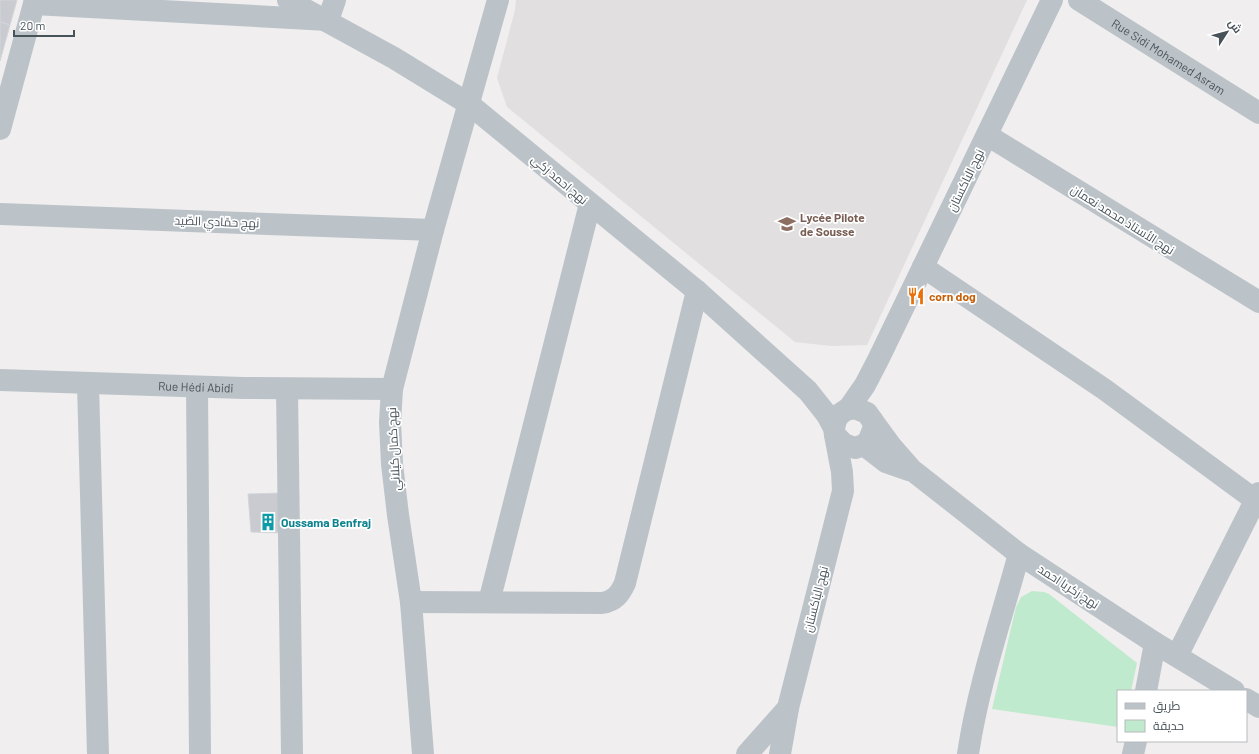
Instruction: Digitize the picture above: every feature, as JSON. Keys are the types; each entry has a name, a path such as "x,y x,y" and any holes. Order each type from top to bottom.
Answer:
{"street":[{"name":"نهج احمد زكي","path":"288,0 328,20 470,104 697,291 808,391 818,403 835,432"},
{"path":"0,129 34,2 328,20 334,0"},
{"name":"نهج كمال كيلاني","path":"423,754 411,602 392,464 390,422 392,389 433,230 470,104 498,0"},
{"name":"نهج الباكستان","path":"848,409 865,385 878,360 1052,0"},
{"name":"Rue Sidi Mohamed Asram","path":"1079,0 1259,113"},
{"name":"نهج الأستاذ محمد نعمان","path":"987,135 1259,302"},
{"path":"489,602 590,204"},
{"name":"نهج حمّادي الصّيد","path":"0,214 433,230"},
{"path":"923,267 1104,389 1257,497 1177,656"},
{"path":"411,602 602,604 613,600 622,590 697,291"},
{"name":"نهج الباكستان","path":"871,419 878,360"},
{"name":"Rue Hédi Abidi","path":"0,380 197,387 392,389"},
{"path":"88,384 98,754"},
{"path":"197,387 200,754"},
{"path":"287,389 292,754"},
{"name":"نهج احمد زكي","path":"808,391 826,402 848,409"},
{"path":"848,409 861,410 871,419 873,434 863,446 849,447 844,444 835,432 836,420 840,414 848,409"},
{"name":"نهج زكريا احمد","path":"871,419 891,446 912,470 1019,554 1155,643 1232,690"},
{"name":"نهج الباكستان","path":"835,432 842,472 843,491"},
{"name":"نهج الباكستان","path":"780,754 788,708 843,491 863,446"},
{"name":"نهج زكريا احمد","path":"863,446 886,462 912,470"},
{"path":"968,754 972,724 1019,554"},
{"path":"1146,690 1155,643"},
{"path":"1247,700 1259,707"},
{"name":"نهج الباكستان","path":"747,754 788,708"},
{"path":"1133,754 1136,742"}],"shaded area":[{"name":"Lycée Pilote de Sousse","path":"516,0 1027,0 867,345 831,346 795,342 507,107 497,78 515,10"}],"green space":[{"path":"1032,591 1049,594 1137,663 1131,690 1117,690 1117,727 992,709 1016,607 1021,597"}],"building":[{"path":"0,0 17,0 10,25 0,22"},
{"path":"0,22 10,25 0,61"},
{"name":"Oussama Benfraj","path":"282,493 284,533 251,532 248,494"}],"place":[{"name":"Lycée Pilote de Sousse","path":"787,224"},
{"name":"corn dog","path":"916,296"},
{"name":"Oussama Benfraj","path":"268,522"}]}
